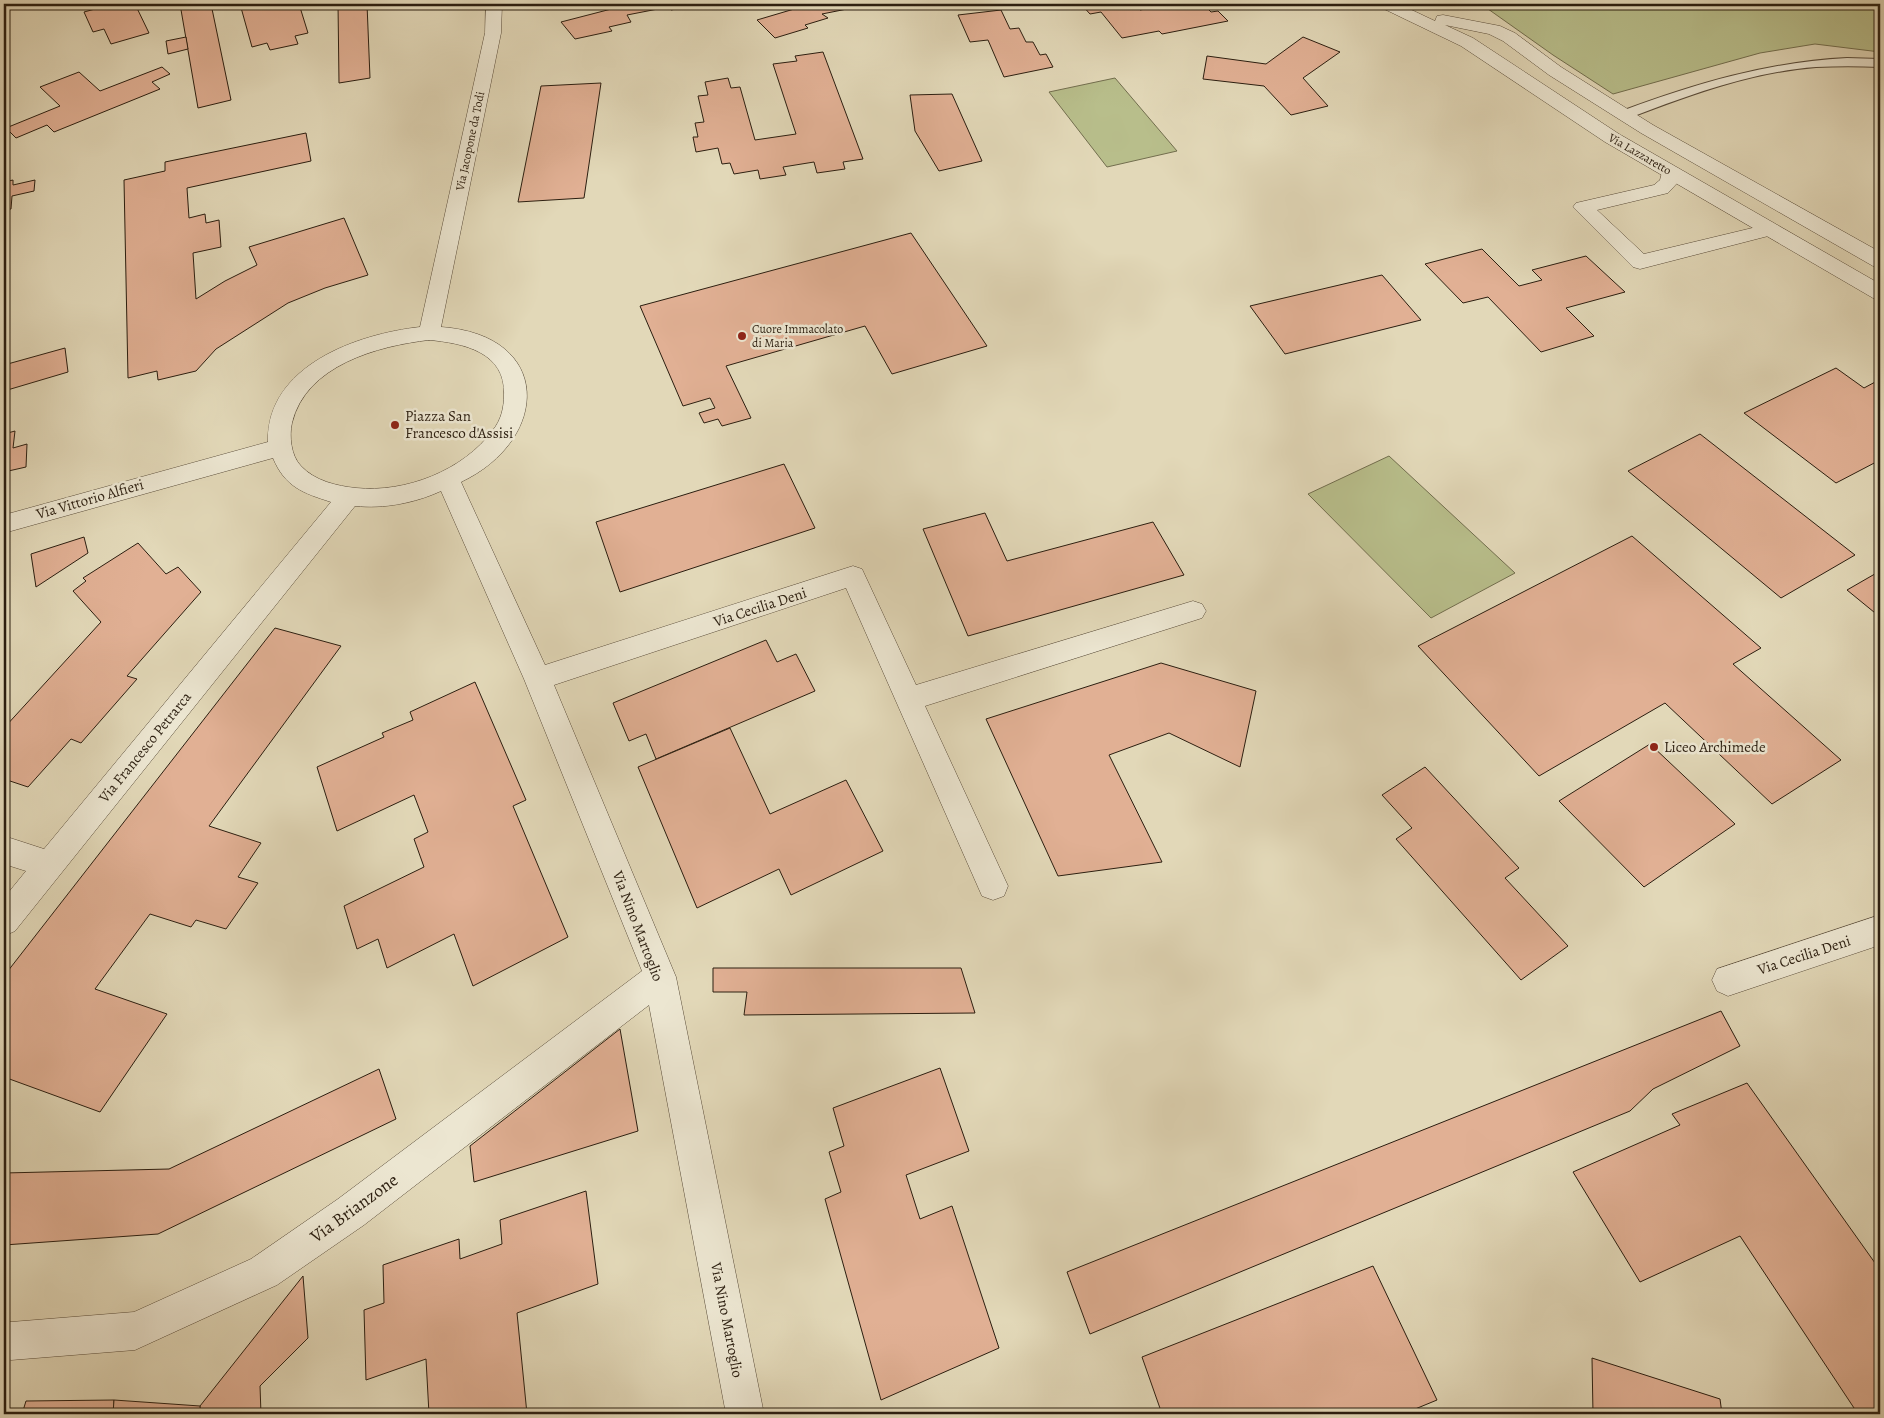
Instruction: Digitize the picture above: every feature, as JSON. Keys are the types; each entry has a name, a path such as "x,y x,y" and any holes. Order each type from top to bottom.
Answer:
{"street":[{"name":"Via Jacopone da Todi","path":"429,333 492,33 494,4"},
{"name":"Via Lazzaretto","path":"1386,4 1467,42 1612,138 1880,293"},
{"name":"Via Lazzaretto","path":"1403,12 1494,30 1509,37 1555,71 1624,115 1880,261"},
{"path":"1670,172 1669,180 1660,189 1583,208 1640,262 1769,230"},
{"path":"429,333 466,338 495,351 514,372 518,398 509,428 484,456 448,480 416,492 382,498 350,497 315,488 291,471 279,448 279,425 290,401 308,379 334,360 364,345 397,336 429,333"},
{"name":"Via Vittorio Alfieri","path":"4,524 279,448"},
{"name":"Via Nino Martoglio","path":"448,480 538,679 660,977 745,1414"},
{"name":"Via Francesco Petrarca","path":"4,921 48,864 350,497"},
{"name":"Via Cecilia Deni","path":"538,679 853,576 993,886"},
{"path":"909,699 1193,611"},
{"path":"4,850 48,864"},
{"name":"Via Cecilia Deni","path":"1728,980 1880,930"},
{"name":"Via Brianzone","path":"4,1338 11,1341 135,1330 264,1272 352,1212 660,977"}],"lane":[{"path":"1624,115 1661,101 1770,69 1810,62 1850,61 1880,63"}],"green space":[{"path":"1481,4 1880,4 1880,52 1815,44 1760,53 1613,94 1553,55"},
{"path":"1115,78 1177,151 1107,167 1049,92"},
{"path":"1389,456 1515,573 1431,618 1308,494"}],"building":[{"path":"92,4 135,4 149,33 111,44 104,29 93,32 84,12 95,9"},
{"path":"180,4 211,4 231,100 198,108"},
{"path":"240,4 299,4 308,33 295,36 298,44 270,50 267,43 252,47"},
{"path":"338,4 367,4 370,78 339,83"},
{"path":"618,4 702,4 671,10 668,7 627,15 631,22 609,27 612,31 575,39 561,22 619,7"},
{"path":"811,4 890,4 865,9 862,6 822,14 828,18 805,25 808,28 775,38 757,20"},
{"path":"1081,4 1135,4 1140,10 1172,4 1195,4 1200,9 1207,8 1211,12 1218,11 1228,21 1162,34 1159,31 1122,38 1101,12 1090,14"},
{"path":"1001,10 1010,29 1019,28 1026,42 1033,42 1040,55 1046,54 1053,67 1004,77 988,40 970,42 958,15"},
{"path":"186,37 188,49 168,54 166,41"},
{"path":"1303,37 1340,52 1303,78 1328,106 1291,115 1264,86 1203,79 1207,56 1266,64"},
{"path":"823,52 863,159 843,162 845,169 817,173 814,162 783,167 786,175 760,179 758,170 734,174 730,163 722,164 718,148 696,152 693,137 698,137 695,123 704,122 698,96 708,95 705,82 728,78 731,88 740,87 755,140 796,134 773,64 797,61 795,56"},
{"path":"162,67 170,74 152,82 160,89 54,132 47,125 16,138 6,128 60,106 40,87 79,72 100,91"},
{"path":"601,83 584,198 518,202 541,86"},
{"path":"952,94 982,161 939,171 915,131 910,95"},
{"path":"306,133 311,161 187,188 189,218 205,214 206,223 219,220 221,247 193,253 196,299 225,281 257,265 249,247 344,218 368,275 325,288 288,303 216,349 196,371 158,380 157,371 128,378 124,180 165,171 165,162"},
{"path":"13,180 13,185 35,180 34,191 12,196 11,209 4,210 4,182"},
{"name":"Cuore Immacolato di Maria","path":"911,233 987,346 892,374 865,326 726,366 751,418 722,426 718,419 704,423 699,413 715,408 710,398 683,406 640,306"},
{"path":"1482,249 1519,286 1542,280 1532,270 1586,256 1625,292 1566,308 1594,336 1541,352 1488,297 1463,303 1425,264"},
{"path":"1382,275 1421,320 1285,354 1250,306"},
{"path":"65,348 68,372 4,391 4,365"},
{"path":"1836,368 1864,388 1877,381 1880,383 1880,460 1836,483 1744,413"},
{"path":"15,431 13,448 27,444 26,467 4,472 4,434"},
{"path":"1700,434 1855,555 1781,598 1628,471"},
{"path":"784,464 815,528 620,592 596,522"},
{"path":"985,513 1007,561 1153,522 1184,575 968,636 923,529"},
{"path":"1632,536 1761,648 1733,664 1841,760 1772,804 1665,703 1539,776 1418,646"},
{"path":"84,537 88,553 36,587 31,554"},
{"path":"138,543 166,574 178,567 201,592 127,676 137,679 81,743 71,739 28,787 4,779 4,728 101,622 73,591 86,581 83,578"},
{"path":"1880,571 1880,617 1847,590"},
{"path":"275,628 341,646 209,826 261,843 238,877 258,883 226,929 196,920 191,927 150,914 95,989 167,1014 100,1112 4,1077 4,976"},
{"path":"766,640 777,662 796,654 815,691 656,759 646,734 629,741 613,703"},
{"path":"1161,663 1256,691 1240,767 1169,733 1109,755 1162,862 1058,876 986,719"},
{"path":"475,682 526,800 513,806 568,937 473,986 454,934 387,968 378,939 357,949 344,906 424,867 414,839 428,832 414,795 337,831 317,767 384,737 382,733 413,720 410,712"},
{"path":"730,728 770,814 846,780 883,851 791,895 779,869 697,908 638,767"},
{"path":"1650,744 1735,824 1644,887 1559,801"},
{"path":"1425,767 1519,868 1505,878 1568,946 1521,980 1396,839 1412,828 1382,795"},
{"path":"713,968 961,968 975,1013 744,1015 747,992 713,992"},
{"path":"1721,1011 1740,1046 1653,1089 1630,1111 1090,1334 1067,1272"},
{"path":"620,1029 638,1131 474,1182 470,1146"},
{"path":"940,1068 969,1151 906,1175 920,1219 952,1206 999,1348 881,1400 825,1199 841,1192 829,1152 844,1146 833,1108"},
{"path":"379,1069 396,1119 158,1234 4,1245 4,1173 169,1169"},
{"path":"1747,1083 1880,1270 1880,1414 1858,1414 1740,1236 1640,1282 1573,1172 1680,1125 1672,1114"},
{"path":"586,1191 598,1284 517,1313 527,1414 429,1414 426,1359 366,1380 364,1310 384,1303 383,1265 459,1239 460,1259 502,1244 500,1220"},
{"path":"1373,1266 1437,1400 1403,1414 1162,1414 1142,1357"},
{"path":"303,1276 308,1338 260,1386 261,1414 200,1414 200,1406"},
{"path":"1592,1358 1720,1399 1722,1414 1593,1414"},
{"path":"114,1400 113,1414 22,1414 26,1401"},
{"path":"114,1400 200,1406 200,1414 113,1414"}],"place":[{"name":"Cuore Immacolato di Maria","path":"742,336"},
{"name":"Piazza San Francesco d'Assisi","path":"395,425"},
{"name":"Liceo Archimede","path":"1654,747"}]}
